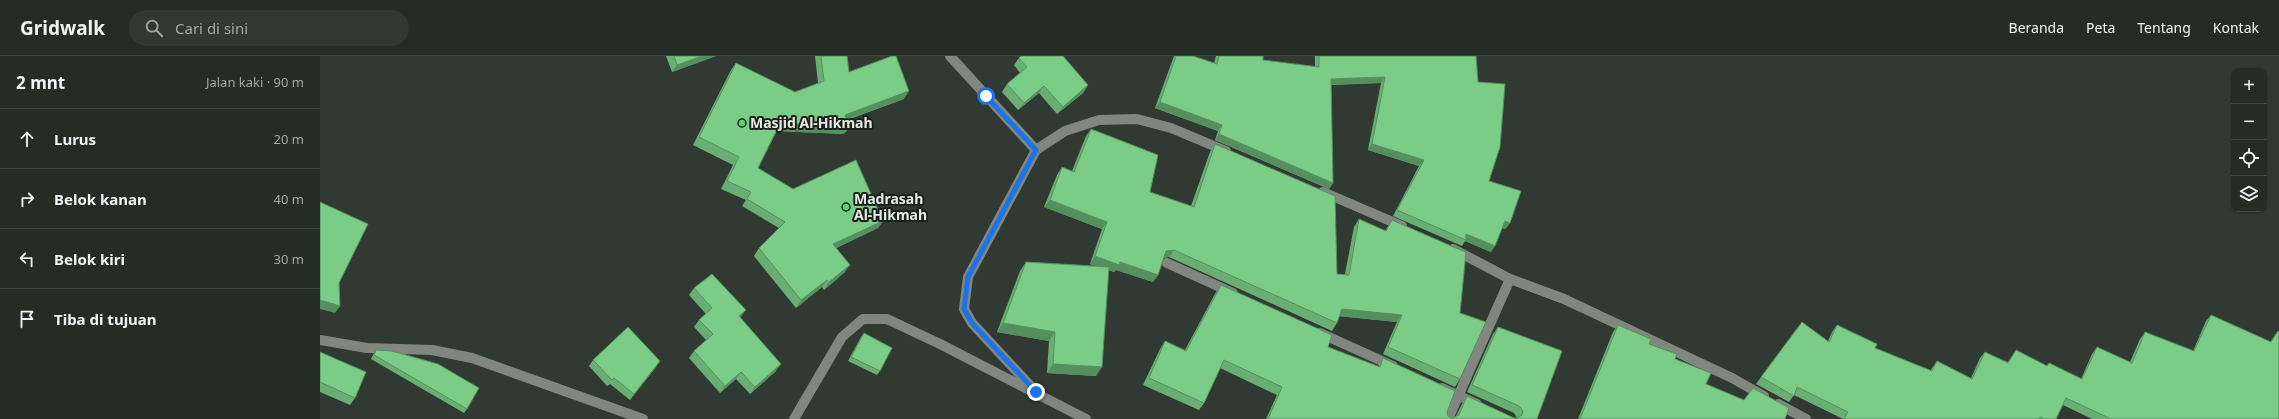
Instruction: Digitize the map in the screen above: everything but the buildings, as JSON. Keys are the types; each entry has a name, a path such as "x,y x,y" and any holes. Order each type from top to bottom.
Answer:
{"street":[{"path":"950,56 1036,150"},
{"path":"1036,392 972,323 964,309 968,277 1036,150 1065,131 1085,124 1099,120 1137,119 1171,128 1236,155"},
{"path":"1316,189 1410,230"},
{"path":"1447,246 1510,278 1564,299 1732,378 1806,419"},
{"path":"1168,263 1246,299"},
{"path":"1448,419 1510,278"},
{"path":"794,419 842,337 863,320 887,319 1036,392 1086,419"},
{"path":"1310,328 1402,370"},
{"path":"320,340 367,348 432,350 472,358 643,419"},
{"path":"1431,383 1485,408"}],"place":[{"name":"Masjid Al-Hikmah","path":"742,123"},
{"name":"Madrasah Al-Hikmah","path":"846,207"}],"route":[{"path":"986,96 1036,150 968,277 964,295 964,309 972,323 1036,392"}]}
